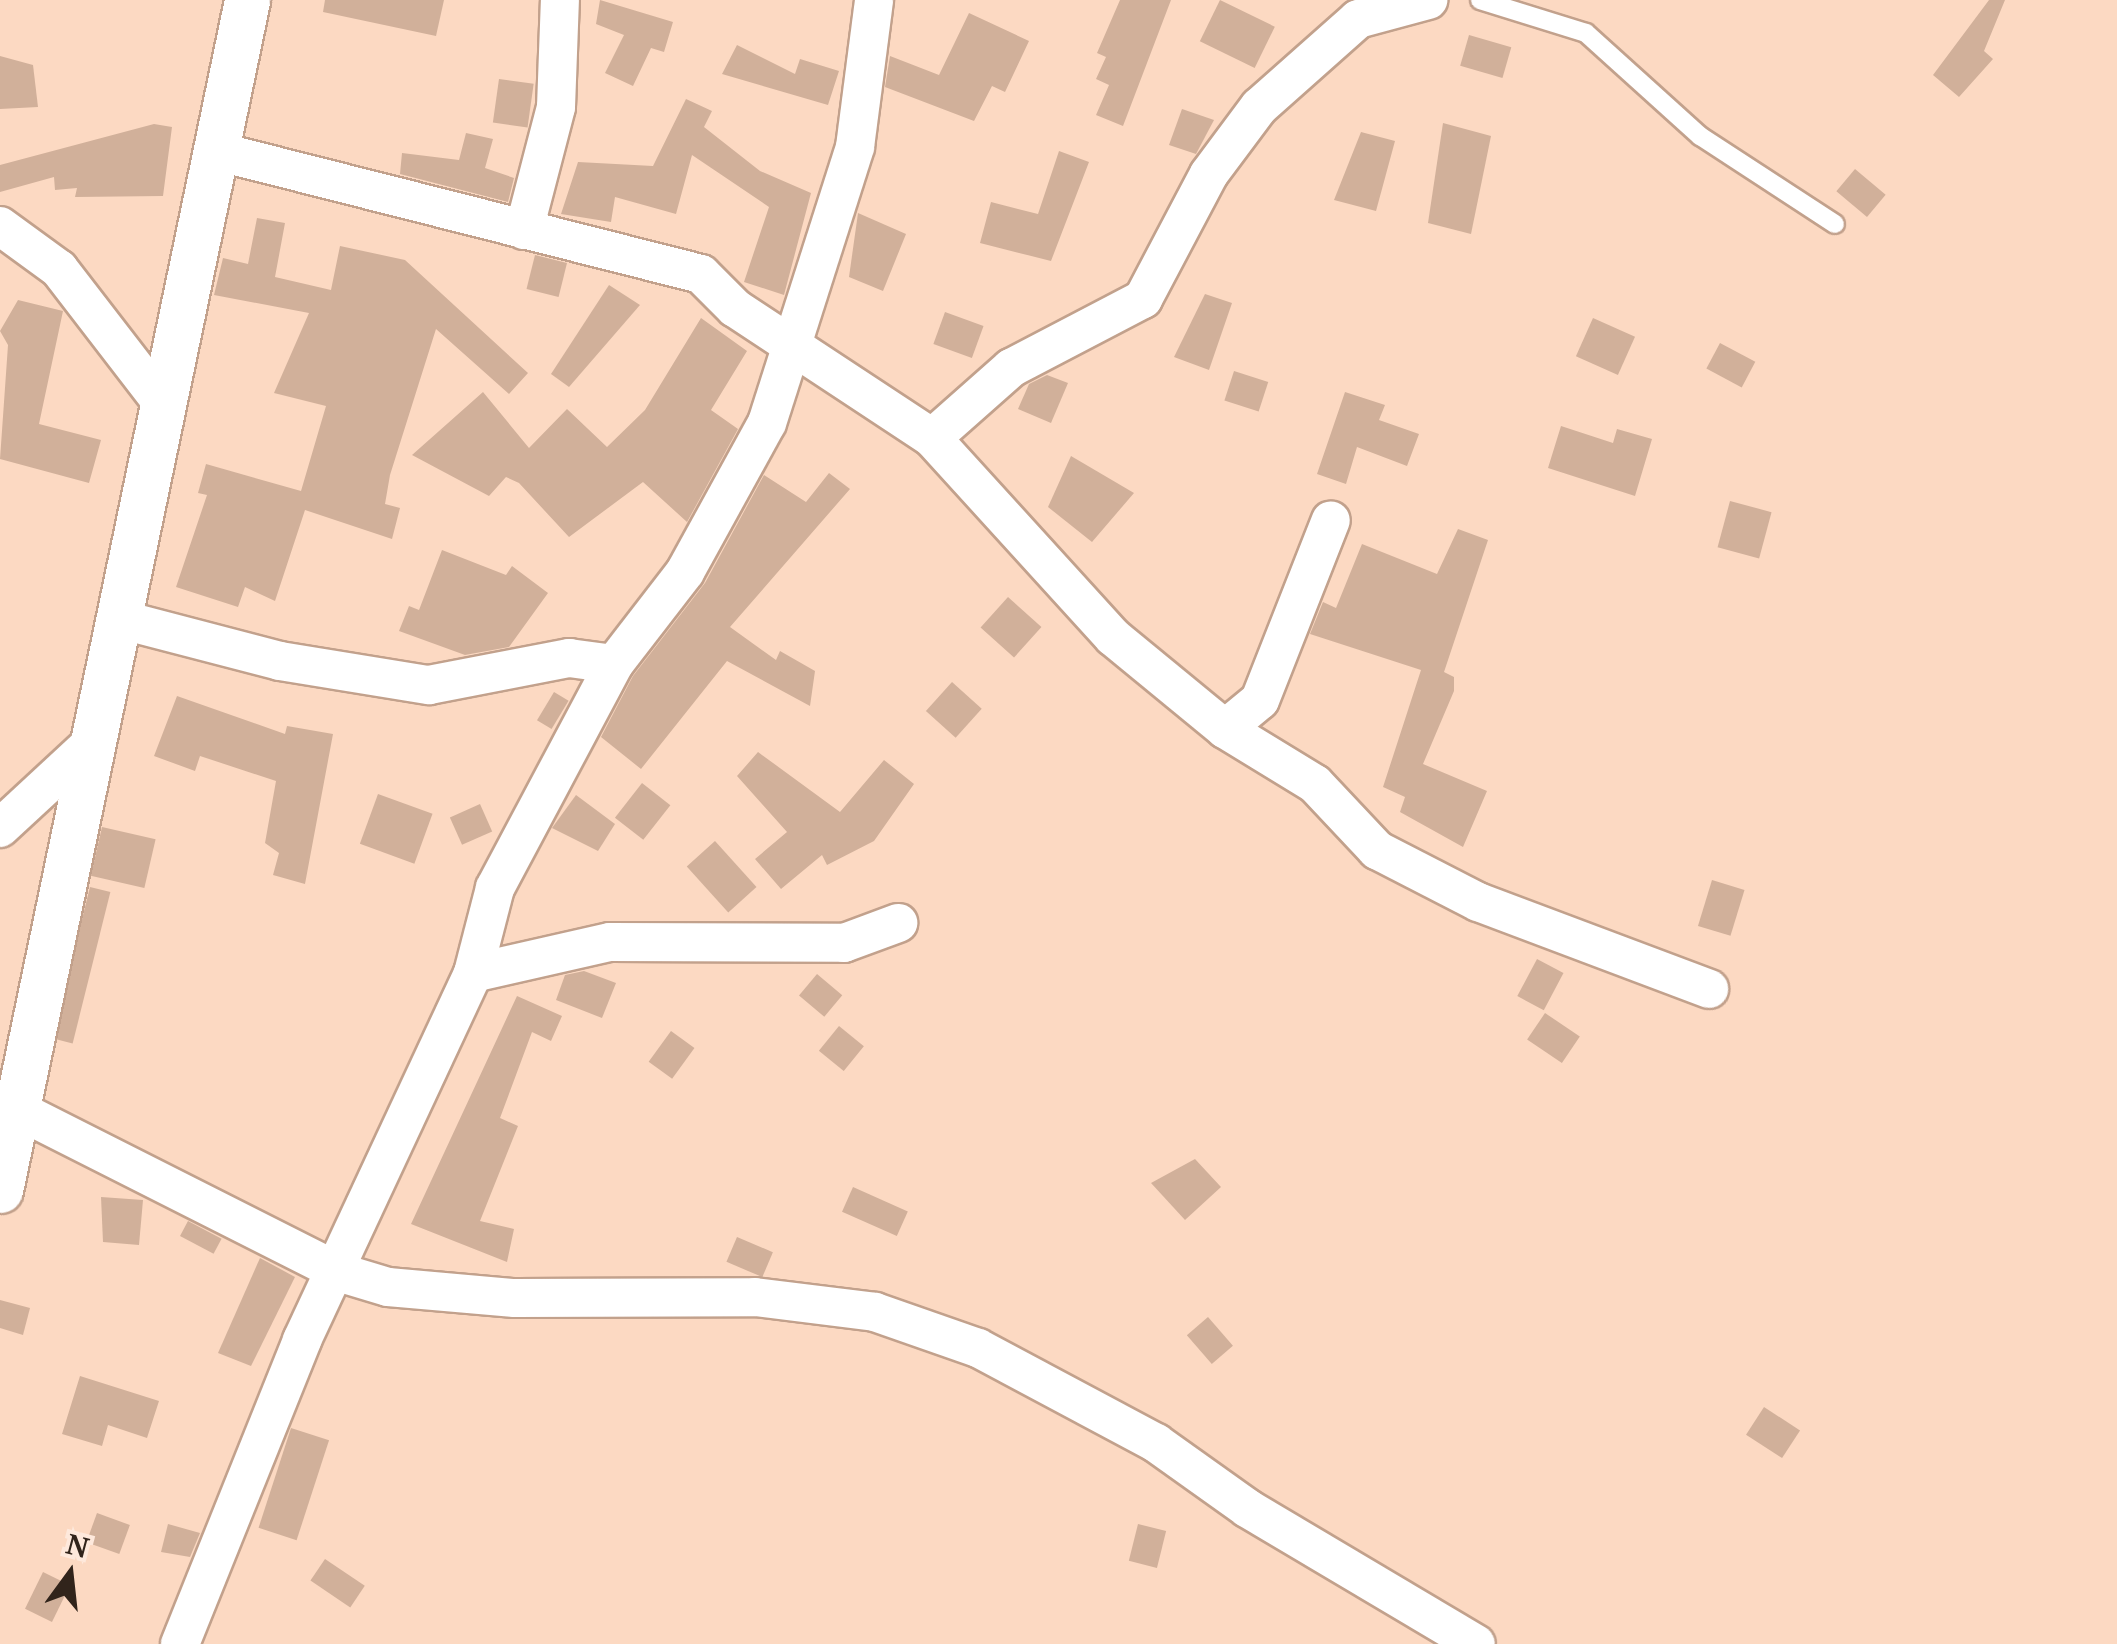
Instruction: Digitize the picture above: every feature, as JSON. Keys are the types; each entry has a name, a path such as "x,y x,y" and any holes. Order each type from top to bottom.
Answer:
{"street":[{"path":"0,1190 247,0"},
{"path":"524,230 556,107 560,0"},
{"path":"180,1644 338,1272 472,973 496,888 614,664 728,497 795,344 855,147 874,0"},
{"path":"932,438 1012,368 1143,299 1209,174 1259,107 1358,19 1428,0"},
{"path":"216,151 701,274 932,438 1113,637 1225,729 1316,784 1377,850 1426,878 1709,989"},
{"path":"0,226 59,269 163,404"},
{"path":"1225,729 1260,700 1331,520"},
{"path":"119,619 280,661 430,684 569,658 614,664"},
{"path":"0,828 95,740"},
{"path":"472,973 610,942 844,943 898,924"},
{"path":"16,1108 338,1272 388,1287 514,1298 755,1297 875,1312 1023,1368 1476,1644"}],"lane":[{"path":"1480,0 1586,33 1700,136 1835,224"}],"building":[{"path":"325,0 444,0 436,36 323,12"},
{"path":"600,0 673,22 664,52 651,48 633,86 605,73 624,35 596,24"},
{"path":"1120,0 1171,0 1123,126 1096,115 1109,85 1096,79 1106,57 1097,53"},
{"path":"1220,0 1275,27 1255,68 1200,41"},
{"path":"1989,0 2005,0 1984,51 1993,59 1959,97 1933,75"},
{"path":"969,13 1029,41 1005,92 992,86 974,121 885,87 890,56 939,75"},
{"path":"1469,35 1511,47 1502,78 1460,66"},
{"path":"737,45 795,74 800,59 839,71 828,105 722,74"},
{"path":"0,56 33,65 38,107 0,109"},
{"path":"499,79 534,84 528,127 493,123"},
{"path":"686,99 712,111 704,127 760,171 811,193 784,295 744,282 769,207 692,155 676,214 615,197 611,222 561,214 578,162 653,166"},
{"path":"1182,109 1214,120 1196,154 1169,145"},
{"path":"1443,123 1491,136 1471,234 1428,223"},
{"path":"154,124 172,127 163,196 75,197 77,188 55,190 54,177 0,192 0,165"},
{"path":"1361,132 1395,141 1376,211 1334,200"},
{"path":"466,133 493,139 485,168 514,178 508,202 400,174 402,153 459,160"},
{"path":"1059,151 1089,162 1051,261 980,243 991,202 1038,214"},
{"path":"1855,169 1886,195 1867,217 1836,191"},
{"path":"858,213 906,234 883,291 849,277"},
{"path":"257,218 285,223 275,277 331,290 340,246 405,260 528,373 509,394 436,329 390,475 385,504 400,508 392,539 305,510 275,601 245,587 238,607 176,587 207,495 198,493 206,464 301,491 326,406 274,393 309,313 214,295 223,258 248,264"},
{"path":"535,255 567,263 559,297 527,289"},
{"path":"609,285 640,305 569,387 551,374"},
{"path":"1205,294 1232,303 1209,370 1174,357"},
{"path":"18,300 63,311 39,424 101,440 89,483 0,459 8,345 0,331"},
{"path":"945,312 984,326 972,358 933,344"},
{"path":"701,318 747,351 711,410 738,429 687,522 643,482 569,537 519,483 506,477 489,496 412,455 483,392 529,448 567,409 607,447 645,410"},
{"path":"1593,318 1635,337 1618,375 1576,356"},
{"path":"1720,343 1755,362 1742,387 1706,369"},
{"path":"1234,371 1268,382 1259,412 1224,400"},
{"path":"1047,375 1068,383 1051,423 1018,409 1029,384"},
{"path":"1345,392 1385,405 1379,420 1419,434 1407,466 1357,447 1346,484 1317,474"},
{"path":"1561,426 1613,443 1617,429 1652,439 1635,496 1548,468"},
{"path":"1071,456 1134,493 1092,542 1048,507"},
{"path":"829,473 850,489 730,627 776,660 780,651 815,671 810,706 727,661 641,769 601,737 633,676 705,583 764,475 806,502"},
{"path":"1730,501 1772,512 1759,558 1718,547"},
{"path":"1458,529 1488,540 1444,672 1454,677 1454,691 1423,764 1487,791 1463,847 1400,812 1405,797 1383,787 1421,670 1310,634 1323,602 1336,608 1362,544 1437,574"},
{"path":"442,550 506,575 512,566 548,593 509,647 465,655 399,631 409,606 419,610"},
{"path":"1008,597 1041,627 1014,658 981,627"},
{"path":"952,682 982,709 956,738 926,711"},
{"path":"554,692 569,701 552,729 537,720"},
{"path":"177,696 285,734 287,726 333,734 305,884 273,875 279,853 265,843 276,781 200,756 195,771 154,756"},
{"path":"758,752 840,812 884,760 914,784 874,841 827,865 822,855 781,889 755,859 787,832 737,776"},
{"path":"642,783 670,805 643,840 615,818"},
{"path":"378,794 433,814 414,864 360,844"},
{"path":"576,795 615,824 598,851 552,828"},
{"path":"480,804 492,831 462,845 450,817"},
{"path":"102,827 156,839 144,888 91,876"},
{"path":"715,841 756,887 728,913 687,866"},
{"path":"1712,880 1745,890 1730,936 1698,926"},
{"path":"90,887 110,892 73,1043 52,1038"},
{"path":"1537,959 1563,973 1544,1010 1517,996"},
{"path":"584,971 616,983 602,1018 556,1000 565,975"},
{"path":"817,974 842,995 824,1017 799,995"},
{"path":"517,996 562,1016 551,1041 532,1032 500,1118 518,1126 480,1221 514,1229 507,1262 411,1224"},
{"path":"1545,1013 1580,1036 1562,1063 1527,1040"},
{"path":"839,1026 864,1046 844,1071 819,1051"},
{"path":"671,1031 694,1048 672,1079 649,1062"},
{"path":"1195,1159 1221,1187 1185,1220 1151,1183"},
{"path":"853,1187 908,1211 897,1236 842,1212"},
{"path":"101,1197 143,1200 139,1245 103,1242"},
{"path":"188,1221 222,1239 214,1254 180,1236"},
{"path":"737,1237 773,1252 762,1277 726,1262"},
{"path":"260,1258 295,1277 251,1366 218,1353"},
{"path":"0,1300 30,1308 23,1335 0,1328"},
{"path":"1208,1317 1233,1346 1212,1364 1187,1335"},
{"path":"80,1376 159,1401 147,1438 108,1425 102,1446 62,1434"},
{"path":"1764,1407 1800,1430 1782,1458 1746,1435"},
{"path":"291,1428 329,1440 297,1540 259,1528"},
{"path":"97,1513 130,1525 119,1554 86,1542"},
{"path":"168,1524 200,1533 190,1557 161,1552"},
{"path":"1138,1524 1166,1531 1157,1568 1129,1561"},
{"path":"325,1559 365,1586 350,1607 310,1581"},
{"path":"43,1572 70,1585 52,1622 25,1609"}]}
